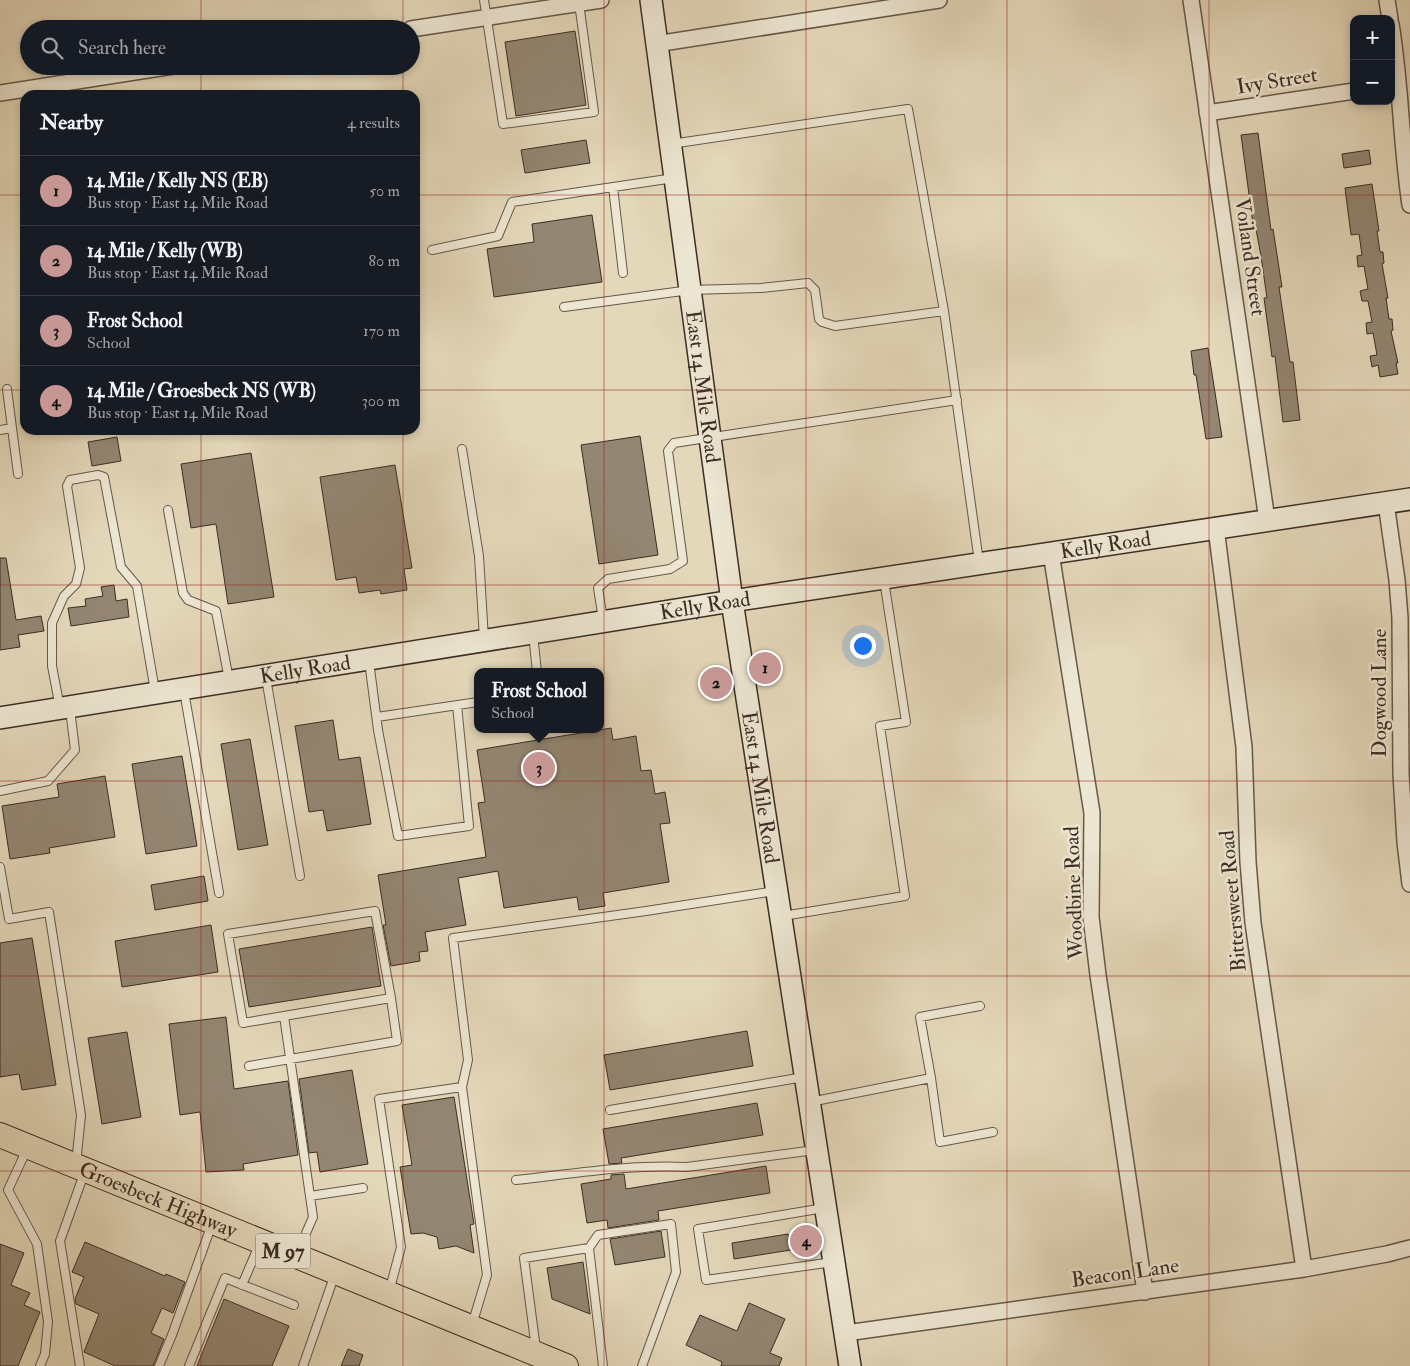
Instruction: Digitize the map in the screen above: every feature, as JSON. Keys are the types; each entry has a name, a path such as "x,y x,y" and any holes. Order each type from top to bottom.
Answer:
{"main road":[{"name":"Groesbeck Highway","path":"0,1135 472,1327 553,1362"}],"street":[{"path":"420,28 601,0"},
{"name":"East 14 Mile Road","path":"650,0 732,601 850,1366"},
{"path":"656,44 940,0"},
{"name":"Voiland Street","path":"1191,0 1267,520"},
{"path":"1388,0 1390,15"},
{"path":"0,93 116,75"},
{"path":"1395,85 1410,205"},
{"name":"Ivy Street","path":"1207,113 1350,92"},
{"name":"Kelly Road","path":"0,718 732,601 1410,499"},
{"name":"Dogwood Lane","path":"1386,503 1406,663 1401,774 1410,884"},
{"name":"Bittersweet Road","path":"1216,528 1244,747 1248,862 1253,923 1304,1269"},
{"name":"Woodbine Road","path":"1051,553 1092,813 1091,917 1145,1292"},
{"name":"Beacon Lane","path":"846,1334 1304,1269 1410,1248"}],"lane":[{"path":"484,0 503,124 594,112 579,3"},
{"path":"669,144 908,109 944,311 980,564"},
{"path":"432,250 498,236 512,202 674,178"},
{"path":"613,187 623,273"},
{"path":"564,307 690,290 761,288 808,283 815,290 819,319 822,322 835,326 944,311"},
{"path":"6,389 18,474"},
{"path":"603,622 598,588 608,579 670,569 683,561 668,451 674,443 957,400"},
{"path":"0,430 12,428"},
{"path":"462,450 480,556 484,641"},
{"path":"0,791 48,781 75,750 52,666 52,624 64,596 76,584 80,568 67,486 70,480 98,475 104,478 121,567 137,586 156,693"},
{"path":"168,510 183,593 188,600 216,611 230,682"},
{"path":"781,916 905,896 880,726 906,722 884,578"},
{"path":"532,633 536,668"},
{"path":"369,659 398,836 469,826 457,705"},
{"path":"266,676 300,876"},
{"path":"184,689 219,893"},
{"path":"377,717 474,703"},
{"path":"0,866 10,919 49,912 81,1115 81,1168 60,1240 80,1366"},
{"path":"472,1327 487,1275 462,1087 468,1060 453,938 777,891"},
{"path":"249,1066 397,1041 391,998 375,911 228,934 243,1023 391,998"},
{"path":"980,1006 920,1017 940,1142 992,1132"},
{"path":"284,1016 313,1217 297,1256"},
{"path":"610,1110 806,1077"},
{"path":"810,1102 931,1078"},
{"path":"389,1294 401,1247 379,1099 462,1087"},
{"path":"28,1147 8,1190 37,1244 48,1322 45,1354 40,1366"},
{"path":"516,1180 603,1170 667,1166 687,1167 817,1149"},
{"path":"310,1196 363,1188"},
{"path":"826,1207 698,1229 699,1238 706,1280 835,1262"},
{"path":"159,1366 212,1222"},
{"path":"603,1366 589,1248 598,1235 671,1224 676,1272 642,1366"},
{"path":"242,1285 260,1241"},
{"path":"553,1362 524,1258 589,1248"},
{"path":"303,1366 336,1272"},
{"path":"189,1366 225,1278 294,1305"}],"building":[{"path":"575,31 586,105 516,116 505,42"},
{"path":"1258,133 1271,230 1273,229 1282,287 1279,287 1290,362 1293,362 1300,420 1283,422 1275,356 1272,357 1264,298 1267,298 1261,256 1255,224 1253,224 1241,135"},
{"path":"586,140 590,163 525,173 521,150"},
{"path":"1369,150 1371,164 1344,168 1342,154"},
{"path":"1372,184 1380,252 1383,252 1384,263 1382,264 1388,298 1386,298 1389,319 1392,319 1393,330 1391,331 1398,363 1396,363 1398,374 1380,377 1378,365 1372,367 1370,356 1377,355 1373,333 1367,334 1366,323 1372,322 1368,301 1362,301 1360,291 1368,289 1364,266 1358,267 1357,256 1362,255 1359,234 1351,235 1345,188"},
{"path":"592,215 602,282 494,297 487,249 534,242 532,224"},
{"path":"1208,348 1222,437 1206,439 1191,351"},
{"path":"640,436 658,555 599,564 581,445"},
{"path":"117,437 121,461 92,466 88,442"},
{"path":"251,453 274,597 228,604 216,524 191,528 181,464"},
{"path":"395,465 412,568 404,569 407,590 381,594 380,590 359,593 356,577 336,580 320,477"},
{"path":"0,558 6,558 16,620 41,616 44,631 18,635 20,647 0,650"},
{"path":"114,585 116,601 127,599 129,617 71,626 68,608 86,606 85,599 103,596 101,587"},
{"path":"333,720 339,760 360,757 371,824 327,831 323,810 309,812 295,726"},
{"path":"611,728 613,740 636,736 641,771 651,770 655,794 665,792 670,823 660,824 669,882 603,893 605,906 579,910 577,897 504,908 498,871 458,878 466,925 425,932 428,951 419,952 420,961 391,966 383,925 386,925 378,875 486,857 478,803 485,802 477,750 581,733 604,733 604,729"},
{"path":"250,739 268,845 238,850 221,744"},
{"path":"182,756 197,846 146,854 132,764"},
{"path":"105,776 115,837 49,848 50,853 10,859 2,806 59,797 57,784"},
{"path":"204,876 208,901 155,910 151,885"},
{"path":"211,925 218,972 122,987 115,941"},
{"path":"372,927 381,986 249,1007 239,949"},
{"path":"32,938 56,1085 22,1090 19,1074 0,1077 0,943"},
{"path":"226,1017 234,1089 288,1081 298,1155 243,1164 244,1170 206,1172 200,1112 180,1115 169,1024"},
{"path":"747,1031 753,1066 610,1090 604,1055"},
{"path":"127,1032 141,1117 102,1124 88,1038"},
{"path":"352,1070 368,1164 320,1172 317,1152 309,1153 299,1079"},
{"path":"454,1097 474,1224 470,1225 474,1253 456,1246 439,1249 437,1237 423,1233 411,1234 400,1167 412,1165 402,1105"},
{"path":"757,1103 763,1135 621,1158 622,1163 609,1164 603,1129"},
{"path":"766,1166 770,1193 658,1211 659,1220 608,1228 607,1220 587,1223 581,1184 611,1179 611,1175 624,1174 626,1189"},
{"path":"661,1231 665,1257 615,1265 610,1239"},
{"path":"788,1234 791,1250 734,1259 732,1243"},
{"path":"85,1242 165,1276 166,1274 185,1282 173,1313 162,1308 151,1333 164,1339 153,1366 115,1366 84,1352 99,1314 76,1304 75,1299 84,1277 72,1272"},
{"path":"0,1244 24,1253 11,1285 30,1293 24,1305 40,1312 18,1366 0,1366"},
{"path":"583,1262 590,1314 552,1299 547,1268"},
{"path":"224,1299 289,1326 272,1366 197,1366"},
{"path":"749,1303 785,1319 770,1353 782,1358 779,1366 721,1366 722,1362 686,1345 700,1315 737,1331"},
{"path":"348,1349 363,1355 359,1366 341,1366"}],"place":[{"name":"14 Mile / Kelly NS (EB)","path":"765,668"},
{"name":"14 Mile / Kelly (WB)","path":"716,683"},
{"name":"Frost School","path":"539,768"},
{"name":"14 Mile / Groesbeck NS (WB)","path":"806,1241"}]}
